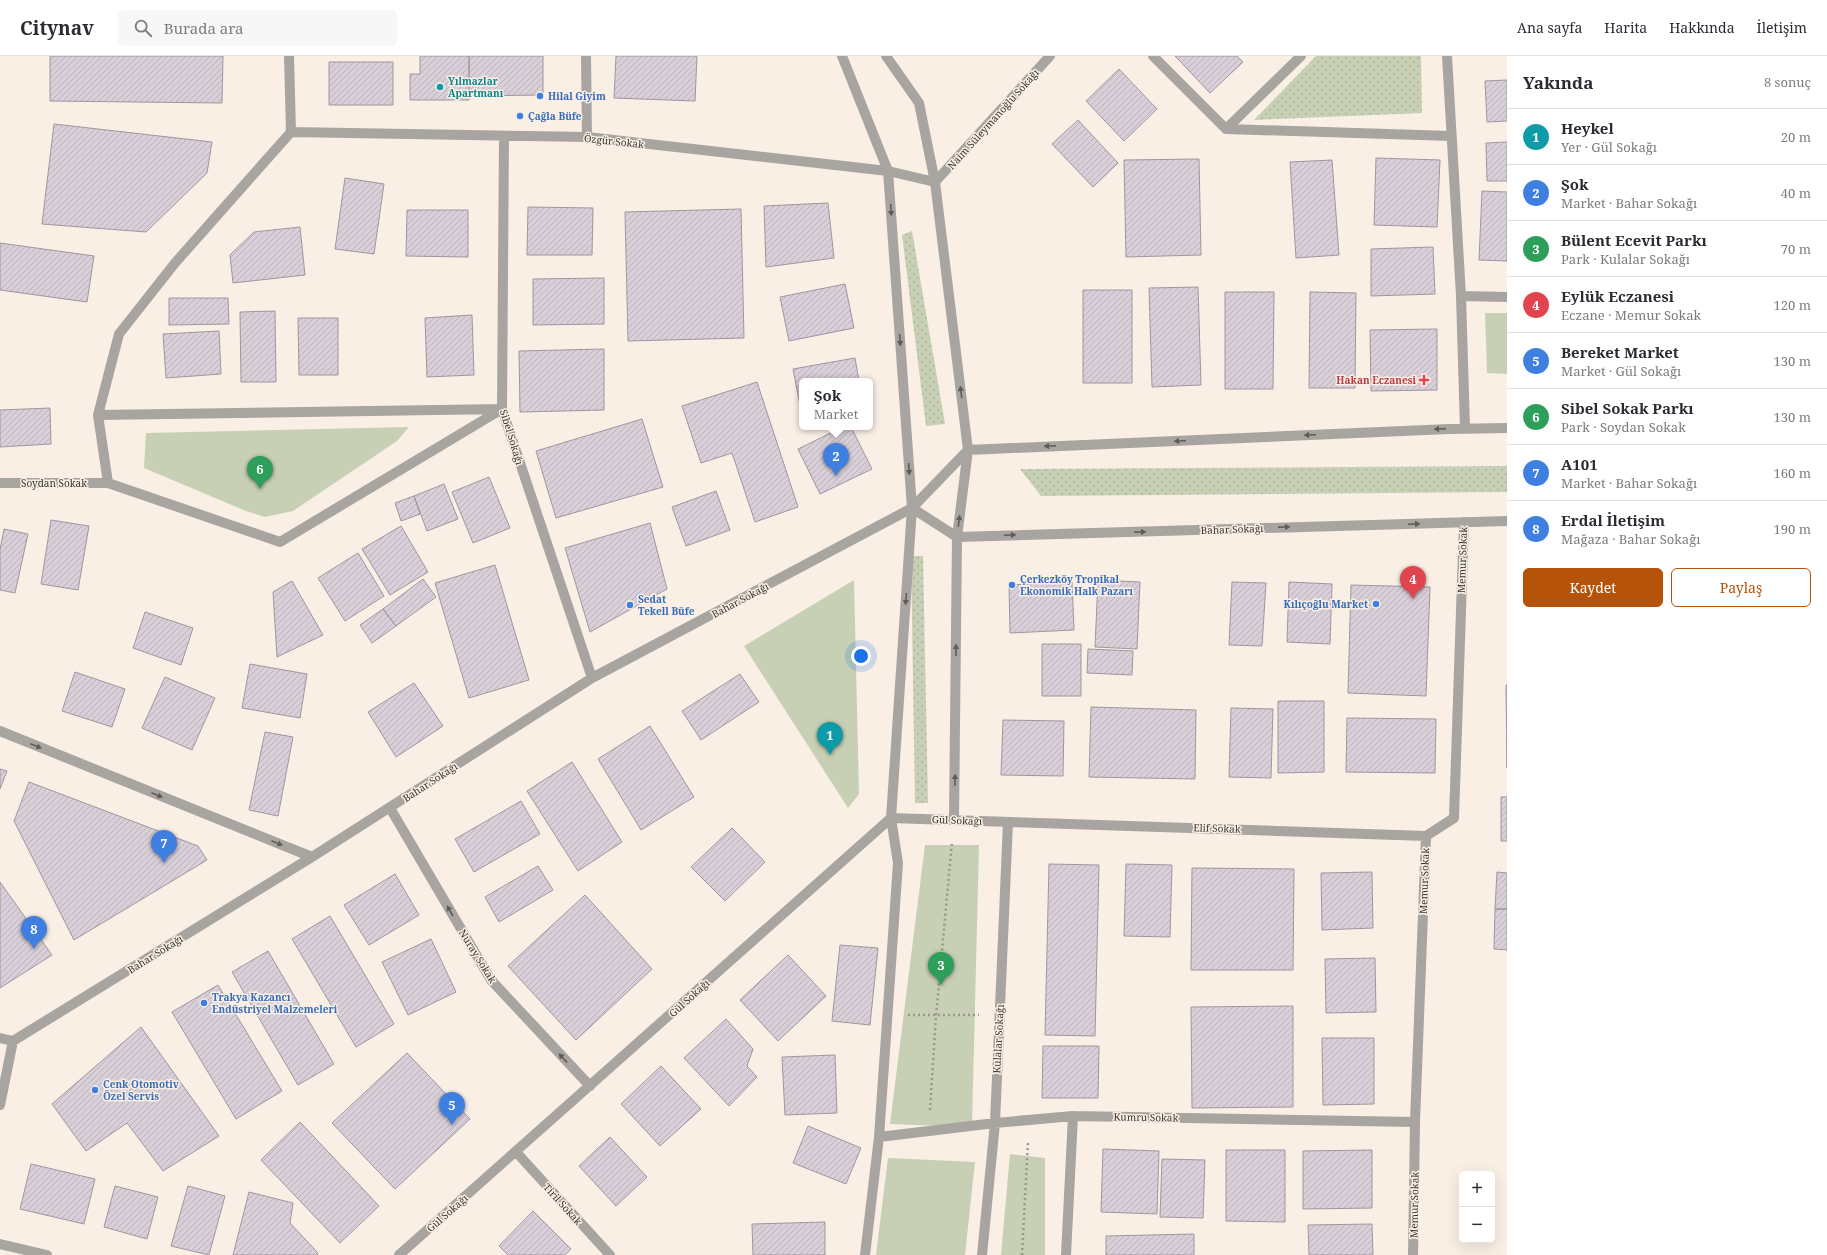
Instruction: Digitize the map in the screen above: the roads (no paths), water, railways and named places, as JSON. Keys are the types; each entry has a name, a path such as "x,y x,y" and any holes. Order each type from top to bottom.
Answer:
{"street":[{"path":"108,483 98,415 120,334 175,263 291,132 289,56"},
{"path":"586,56 587,137"},
{"path":"842,56 888,171 912,508 892,818 898,863 879,1137 865,1255"},
{"path":"886,56 919,103 935,182 968,450 957,537 954,820"},
{"name":"Naim Süleymanoğlu Sokağı","path":"935,182 1050,56"},
{"path":"1153,56 1226,129 1451,136"},
{"path":"1226,129 1301,56"},
{"path":"1447,56 1461,296 1465,428"},
{"name":"Özgür Sokak","path":"291,132 587,137 888,171 935,182"},
{"name":"Sibel Sokağı","path":"504,136 502,409 592,678"},
{"path":"1461,296 1507,297"},
{"path":"98,415 502,409"},
{"name":"Soydan Sokak","path":"0,483 108,483 280,542 502,409"},
{"path":"968,450 1465,428 1507,428"},
{"name":"Bahar Sokağı","path":"13,1041 312,857 592,678 912,508 968,450"},
{"path":"912,508 957,537"},
{"name":"Bahar Sokağı","path":"957,537 1507,521"},
{"name":"Memur Sokak","path":"1413,1255 1415,1122 1426,836 1454,818 1464,522"},
{"path":"0,731 312,857"},
{"name":"Nuray Sokak","path":"390,808 491,980 590,1086"},
{"name":"Gül Sokağı","path":"400,1255 517,1153 590,1086 892,818 1008,822"},
{"name":"Elif Sokak","path":"1008,822 1426,836"},
{"name":"Kulalar Sokağı","path":"982,1255 994,1123 1008,822"},
{"path":"0,1038 13,1041 0,1105"},
{"path":"1066,1255 1073,1116"},
{"name":"Kumru Sokak","path":"879,1137 994,1123 1073,1116 1415,1122"},
{"name":"Tiril Sokak","path":"517,1153 610,1255"},
{"path":"0,1244 47,1255"}],"place":[{"name":"Yılmazlar Apartmanı","path":"440,87"},
{"name":"Hilal Giyim","path":"540,96"},
{"name":"Çağla Büfe","path":"520,116"},
{"name":"Hakan Eczanesi","path":"1424,380"},
{"name":"Şok","path":"836,476"},
{"name":"Sibel Sokak Parkı","path":"260,489"},
{"name":"Çerkezköy Tropikal Ekonomik Halk Pazarı","path":"1012,585"},
{"name":"Eylük Eczanesi","path":"1413,599"},
{"name":"Kılıçoğlu Market","path":"1376,604"},
{"name":"Sedat Tekell Büfe","path":"630,605"},
{"name":"Heykel","path":"830,755"},
{"name":"A101","path":"164,863"},
{"name":"Erdal İletişim","path":"34,949"},
{"name":"Bülent Ecevit Parkı","path":"941,985"},
{"name":"Trakya Kazancı Endüstriyel Malzemeleri","path":"204,1003"},
{"name":"Cenk Otomotiv Özel Servis","path":"95,1090"},
{"name":"Bereket Market","path":"452,1125"}]}
